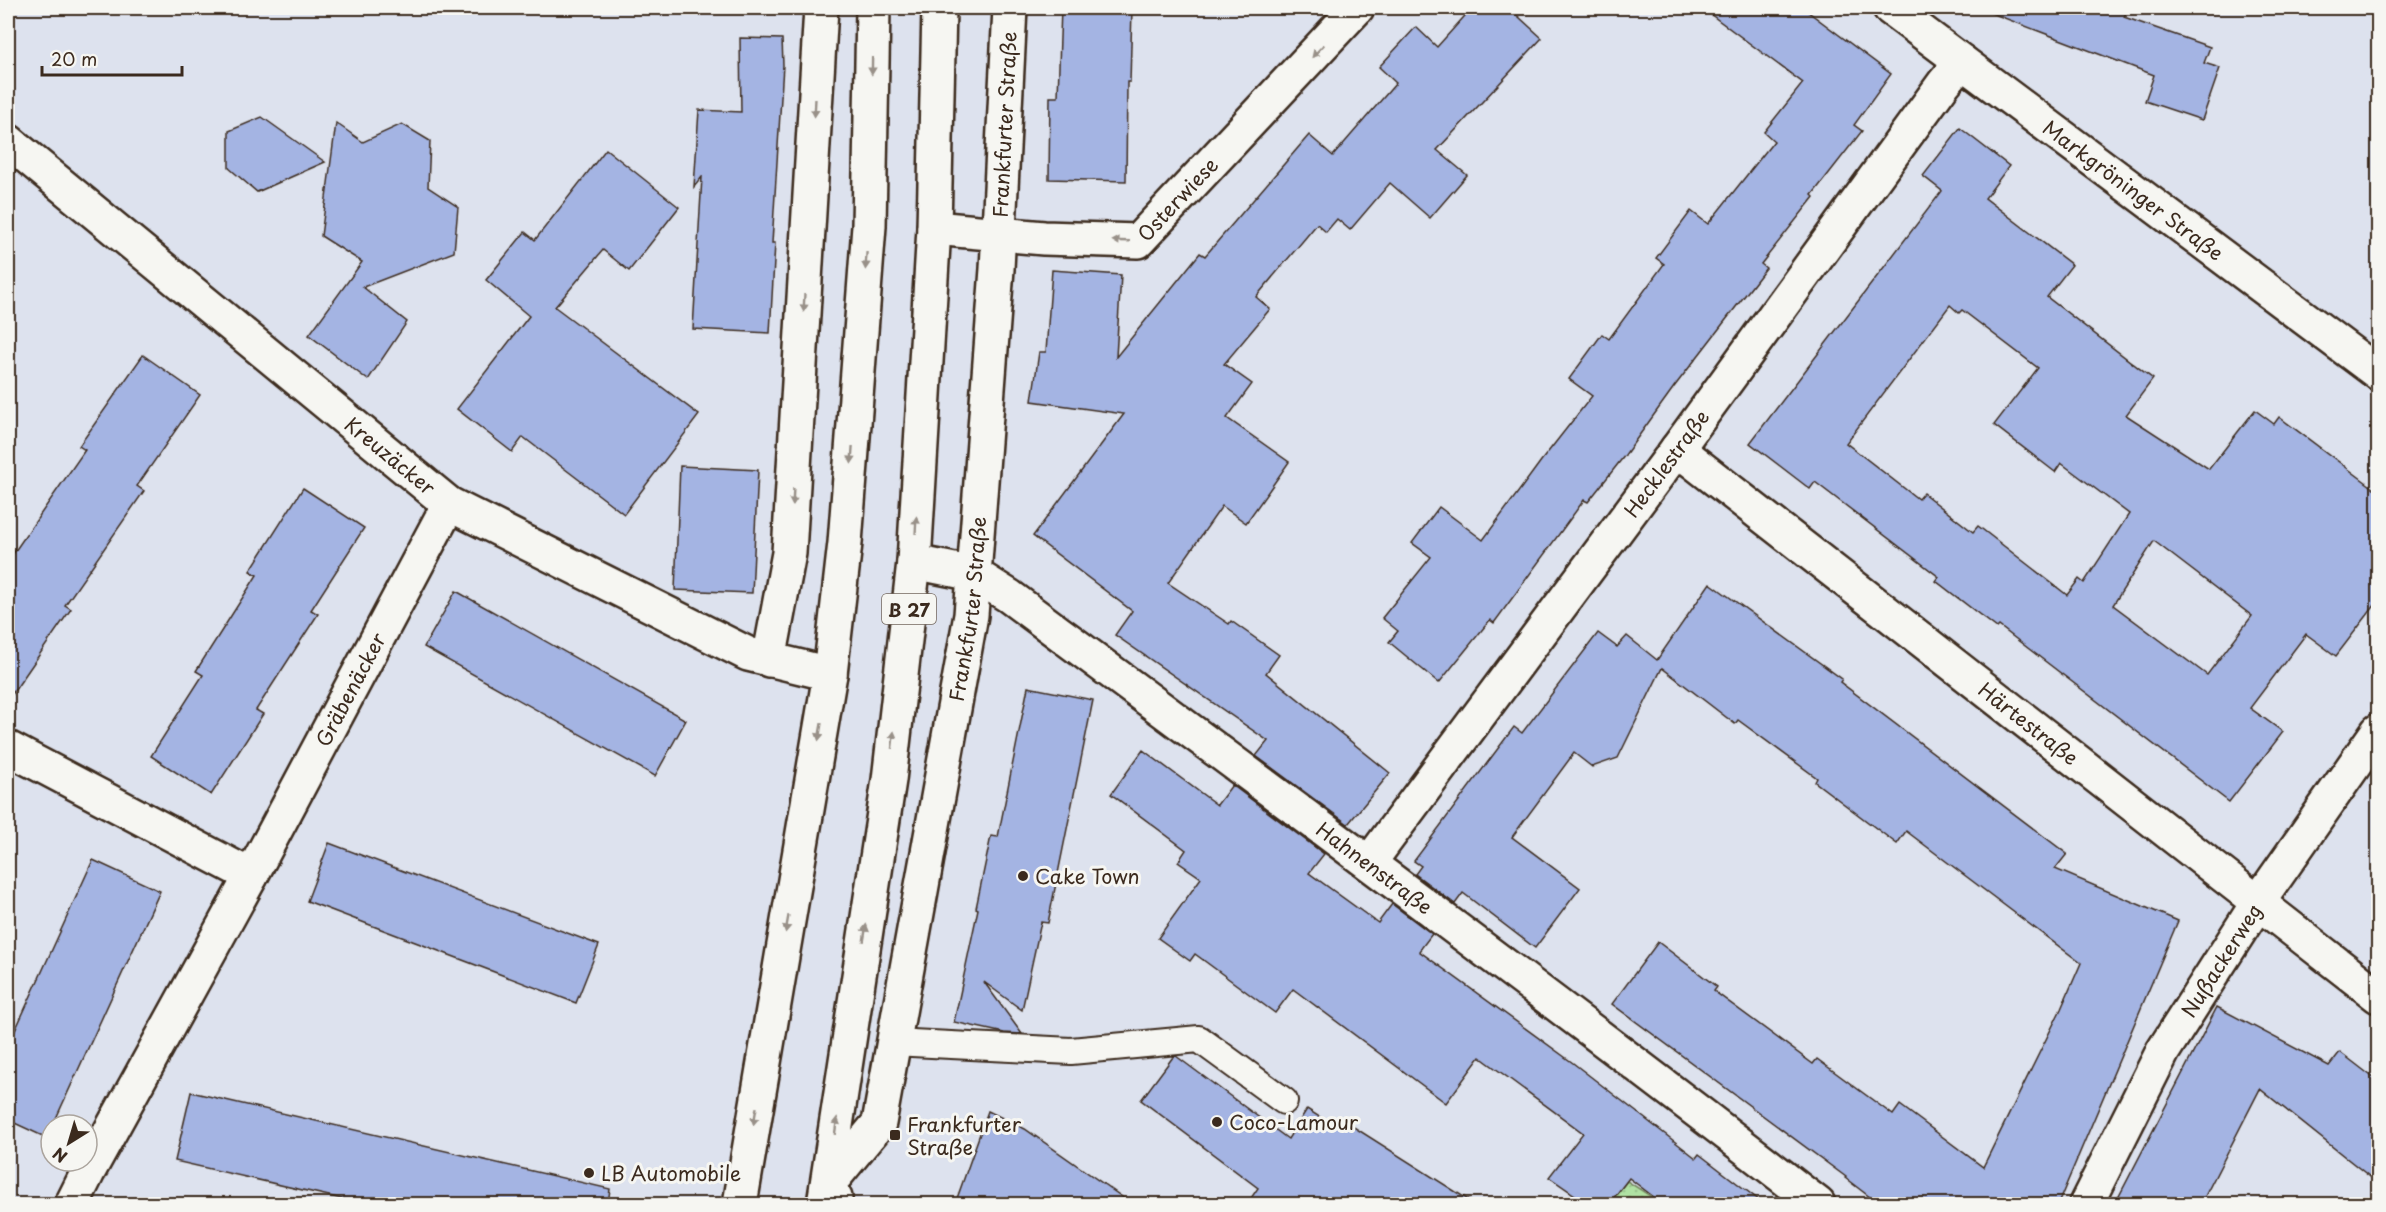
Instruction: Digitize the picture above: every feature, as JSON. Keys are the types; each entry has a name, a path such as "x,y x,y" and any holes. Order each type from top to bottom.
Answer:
{"street":[{"path":"769,660 789,553 821,8"},
{"path":"735,1200 830,674 845,543 869,226 873,8"},
{"name":"Frankfurter Straße","path":"830,1198 889,780 914,562 934,228 939,8"},
{"name":"Frankfurter Straße","path":"830,1198 879,1123 971,615 1000,233 1010,8"},
{"name":"Osterwiese","path":"934,228 1044,238 1138,241 1357,8"},
{"name":"Markgröninger Straße","path":"1890,8 2379,373"},
{"name":"Hecklestraße","path":"1369,863 1677,449 1944,83 1962,62"},
{"name":"Kreuzäcker","path":"8,141 449,504 748,654 830,674"},
{"name":"Härtestraße","path":"1677,449 2379,996"},
{"name":"Gräbenäcker","path":"72,1204 251,876 449,504"},
{"name":"Hahnenstraße","path":"914,562 974,574 1010,596 1369,863 1818,1204"},
{"name":"Nußackerweg","path":"2086,1204 2163,1051 2259,901 2379,731"},
{"path":"8,748 251,876"}],"lane":[{"path":"892,1042 1071,1052 1200,1039 1284,1101"}],"green space":[{"path":"1627,1181 1661,1203 1663,1204 1609,1204"}],"building":[{"path":"1061,8 1132,8 1130,82 1127,82 1126,181 1049,179 1050,97 1058,97"},
{"path":"1472,8 1509,8 1542,38 1437,150 1467,175 1430,218 1390,183 1350,230 1337,219 1326,232 1317,224 1256,297 1270,309 1224,364 1252,384 1227,418 1289,462 1246,523 1222,506 1168,583 1229,624 1231,621 1279,655 1266,673 1390,773 1348,824 1256,756 1268,741 1115,635 1132,611 1033,536 1124,414 1032,401 1039,352 1046,352 1052,270 1121,275 1116,357 1200,253 1205,256 1309,135 1333,156 1396,83 1379,67 1416,27 1437,47"},
{"path":"1702,8 1803,8 1891,74 1854,125 1862,131 1761,264 1766,268 1674,387 1625,455 1588,502 1584,500 1494,623 1490,620 1439,683 1389,642 1398,631 1382,618 1431,557 1412,543 1439,507 1483,540 1592,396 1569,379 1602,334 1609,339 1664,264 1656,258 1691,211 1708,224 1774,141 1764,132 1803,83"},
{"path":"1987,8 2128,8 2124,17 2210,47 2204,63 2220,68 2202,120 2145,101 2154,75 1986,11"},
{"path":"740,38 782,39 783,65 772,243 775,243 770,333 693,329 702,177 694,187 699,110 741,112"},
{"path":"262,117 325,162 257,192 229,168 229,131"},
{"path":"336,123 363,142 402,124 430,141 428,187 458,207 454,252 363,287 407,322 368,380 309,335 362,262 321,236"},
{"path":"1960,128 2009,166 1985,198 2072,265 2047,297 2153,379 2126,415 2209,469 2255,410 2274,424 2279,417 2379,492 2379,600 2336,656 2306,634 2250,708 2283,732 2229,802 1999,626 1997,628 1936,581 1939,577 1815,482 1810,489 1750,443 1942,191 1923,176","holes":["1950,305 1959,313 1962,310 2038,368 1994,425 2055,472 2061,463 2129,514 2084,583 2079,579 2067,595 1978,526 1973,532 1923,493 1918,499 1846,443","2154,541 2252,616 2207,675 2113,605"]},
{"path":"606,149 679,207 629,271 603,250 555,307 699,415 624,514 523,437 512,452 457,409 529,316 486,280 525,232 535,240"},
{"path":"143,355 200,395 137,486 144,491 65,605 71,609 8,700 8,561 85,450 79,446"},
{"path":"680,466 758,470 752,593 675,590"},
{"path":"303,488 364,528 311,610 318,614 256,710 263,714 211,795 151,756 203,675 196,671 257,575 250,571"},
{"path":"1710,583 1842,679 1840,682 2067,854 2055,869 2178,921 2058,1204 1879,1204 1846,1177 1612,1004 1658,942 1717,987 1714,991 1813,1064 1817,1059 1893,1115 1900,1105 1983,1167 2061,1009 2081,963 1906,831 1897,844 1815,782 1817,778 1738,720 1735,724 1662,668 1618,758 1592,767 1574,753 1512,837 1580,888 1535,948 1463,893 1455,904 1415,874 1421,866 1414,861 1514,727 1522,733 1598,633 1617,647 1627,636 1657,660"},
{"path":"456,591 686,720 655,776 424,647"},
{"path":"1028,687 1093,700 1048,923 1041,922 1022,1010 984,982 1022,1034 1004,1033 954,1022 991,836 998,837"},
{"path":"1143,750 1217,805 1232,785 1324,854 1309,873 1378,923 1392,904 1432,934 1419,951 1573,1063 1696,1158 1699,1154 1764,1204 1663,1204 1629,1178 1609,1204 1588,1204 1549,1177 1583,1133 1480,1057 1446,1103 1293,989 1275,1013 1195,954 1190,961 1158,938 1201,878 1178,862 1186,850 1111,794"},
{"path":"329,843 599,945 576,1003 307,901"},
{"path":"93,860 160,891 58,1113 39,1113 39,1134 8,1120 8,1046"},
{"path":"2217,1007 2329,1066 2340,1052 2379,1082 2379,1184 2260,1089 2201,1204 2115,1204"},
{"path":"1176,1056 1288,1139 1307,1109 1332,1125 1338,1117 1475,1204 1247,1204 1258,1188 1141,1100"},
{"path":"191,1092 610,1189 608,1204 364,1204 175,1161"},
{"path":"988,1111 1025,1129 1132,1204 955,1204"}],"place":[{"name":"Cake Town","path":"1023,876"},
{"name":"Coco-Lamour","path":"1217,1122"},
{"name":"Frankfurter Straße","path":"895,1135"},
{"name":"LB Automobile","path":"589,1173"}]}
